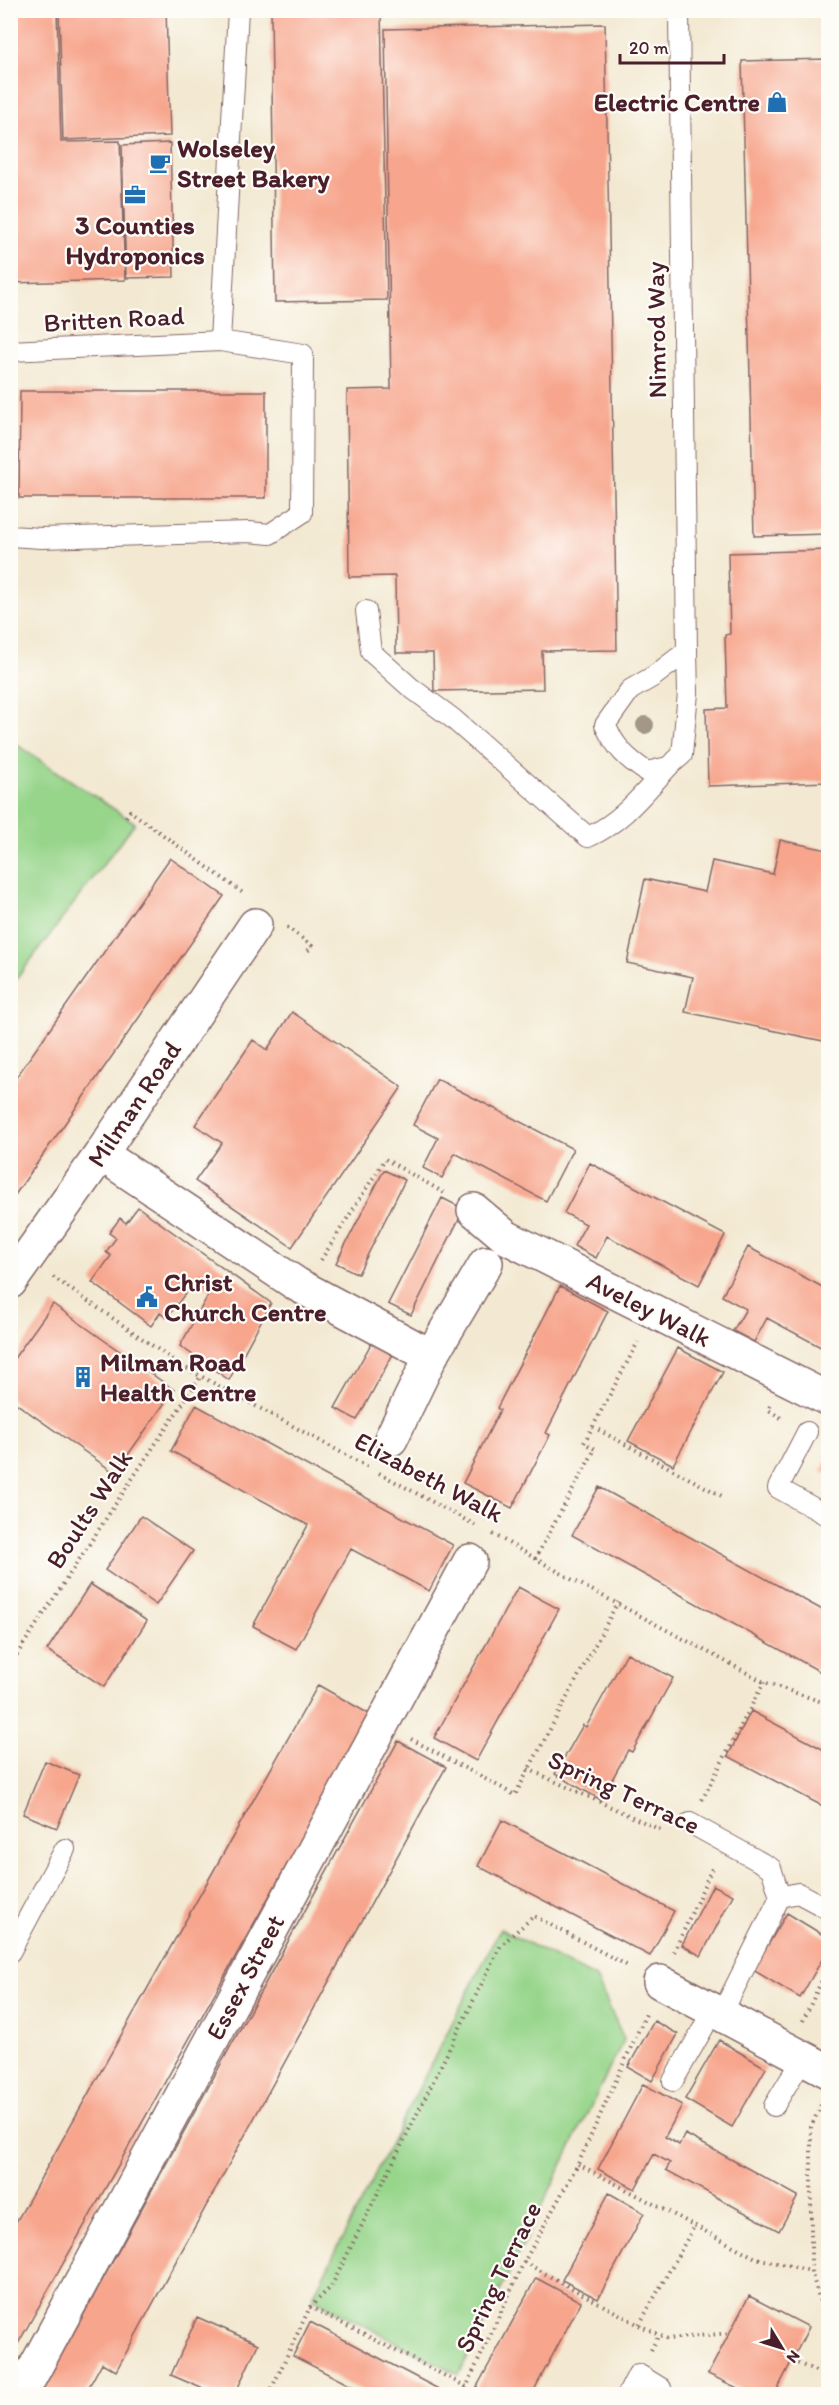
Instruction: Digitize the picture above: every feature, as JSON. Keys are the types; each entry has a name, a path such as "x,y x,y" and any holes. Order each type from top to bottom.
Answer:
{"street":[{"name":"Milman Road","path":"18,1270 101,1154 262,915"},
{"path":"101,1154 298,1285 431,1356"},
{"name":"Aveley Walk","path":"474,1210 506,1237 828,1399"},
{"path":"391,1439 431,1356 486,1263"},
{"name":"Essex Street","path":"21,2394 470,1561"},
{"path":"660,1982 717,2013 811,2070"}],"lane":[{"name":"Britten Road","path":"220,340 238,10"},
{"name":"Nimrod Way","path":"366,611 371,652 410,687 452,718 588,837 605,830 627,813 668,767 682,756 688,693 679,12 675,10"},
{"name":"Britten Road","path":"10,351 220,340 303,354 302,513 270,534 249,532 41,538 10,536"},
{"path":"668,767 647,772 640,768 626,758 605,725 630,690 654,676 687,651"},
{"path":"807,1432 778,1488 828,1516"},
{"path":"673,2081 717,2013 780,1897 771,1868 686,1831"},
{"path":"10,1952 65,1849"},
{"path":"780,1897 798,1893 828,1909"},
{"path":"774,2106 811,2070"},
{"path":"628,2394 638,2374 661,2388"}],"path":[{"path":"126,817 130,811 262,915 312,946 305,954"},
{"path":"298,1285 321,1260 385,1159 474,1210"},
{"name":"Elizabeth Walk","path":"18,1270 182,1366 476,1526 507,1540 535,1558 764,1682 828,1704"},
{"path":"535,1558 594,1449 584,1443 638,1341"},
{"name":"Boults Walk","path":"10,1665 201,1376"},
{"path":"593,1427 722,1496"},
{"name":"Spring Terrace","path":"618,1602 528,1768 686,1831"},
{"path":"686,1831 764,1682"},
{"path":"382,1723 515,1795 528,1768"},
{"name":"Spring Terrace","path":"463,2394 524,2262 578,2164 717,1856"},
{"path":"268,2394 310,2307 331,2287 501,1945 534,1916 660,1982"},
{"path":"828,1967 811,2070 811,2271 828,2329"},
{"path":"578,2164 756,2258 811,2271"},
{"path":"639,2325 695,2225"},
{"path":"524,2262 668,2339 730,2333"},
{"path":"310,2307 467,2386"},
{"path":"792,2361 828,2376"}],"green space":[{"path":"11,741 135,823 11,986"},
{"path":"500,1929 596,1978 624,2039 459,2375 312,2298"}],"building":[{"path":"10,10 57,10 61,142 120,141 125,280 10,283"},
{"path":"59,10 166,10 170,136 63,140"},
{"path":"271,10 381,10 387,300 275,302"},
{"path":"605,24 617,650 542,651 543,689 434,691 433,653 396,653 395,576 349,577 347,390 391,389 385,29"},
{"path":"828,59 828,534 754,536 742,61"},
{"path":"170,143 174,277 126,278 122,145"},
{"path":"20,391 266,391 266,498 19,498"},
{"path":"828,550 828,782 708,786 706,709 727,708 725,635 730,634 728,553"},
{"path":"780,840 828,850 828,1042 685,1012 693,977 627,963 645,879 705,892 712,861 773,874"},
{"path":"170,858 224,896 10,1202 10,1086"},
{"path":"292,1012 402,1087 292,1247 195,1181 222,1143 195,1125 253,1040 267,1050"},
{"path":"437,1079 573,1149 546,1201 455,1153 442,1178 423,1168 438,1138 413,1125"},
{"path":"590,1163 725,1235 699,1285 607,1236 596,1258 574,1246 586,1224 564,1213"},
{"path":"384,1170 405,1180 358,1274 336,1263"},
{"path":"442,1198 464,1209 411,1315 388,1304"},
{"name":"Christ Church Centre","path":"138,1207 271,1303 229,1380 180,1346 211,1290 196,1279 167,1318 160,1313 151,1326 92,1282 111,1256 106,1252 116,1238 109,1233 120,1218 126,1223"},
{"path":"748,1247 828,1290 828,1351 767,1318 754,1342 733,1331 746,1309 722,1296"},
{"path":"560,1286 608,1311 546,1433 550,1435 512,1508 463,1483 500,1410 497,1408"},
{"name":"Milman Road Health Centre","path":"53,1304 174,1390 115,1473 10,1399 10,1364"},
{"path":"372,1342 393,1354 357,1420 335,1408"},
{"path":"678,1348 723,1372 673,1465 628,1441"},
{"path":"196,1405 453,1545 429,1591 351,1549 296,1649 253,1626 308,1525 171,1451"},
{"path":"828,1456 828,1475 821,1471"},
{"path":"599,1487 828,1613 828,1676 572,1535"},
{"path":"141,1516 193,1551 156,1605 105,1570"},
{"path":"90,1584 147,1621 104,1687 47,1650"},
{"path":"518,1587 559,1609 476,1761 434,1738"},
{"path":"627,1653 673,1678 632,1752 628,1750 601,1800 555,1774 583,1725 586,1727"},
{"path":"318,1685 371,1715 10,2358 10,2233"},
{"path":"751,1711 828,1752 828,1809 728,1756"},
{"path":"398,1741 446,1767 116,2371 102,2363 85,2394 40,2394"},
{"path":"45,1761 79,1775 57,1828 23,1814"},
{"path":"502,1820 674,1911 650,1956 478,1866"},
{"path":"713,1885 733,1895 701,1956 682,1945"},
{"path":"787,1913 828,1938 828,1949 800,1998 753,1970"},
{"path":"654,2021 678,2034 652,2081 628,2067"},
{"path":"719,2040 766,2068 732,2127 685,2099"},
{"path":"643,2084 682,2105 665,2137 679,2145 685,2134 798,2196 779,2231 666,2170 670,2163 654,2154 635,2189 598,2169"},
{"path":"609,2193 644,2213 598,2299 562,2280"},
{"path":"536,2278 581,2302 532,2394 473,2394"},
{"path":"749,2296 809,2327 775,2394 750,2394 708,2374"},
{"path":"197,2317 258,2344 235,2394 215,2394 171,2375"},
{"path":"310,2322 448,2394 367,2394 293,2356"}],"place":[{"name":"Electric Centre","path":"777,102"},
{"name":"Wolseley Street Bakery","path":"160,163"},
{"name":"3 Counties Hydroponics","path":"135,195"},
{"name":"Christ Church Centre","path":"147,1297"},
{"name":"Milman Road Health Centre","path":"83,1377"}]}
